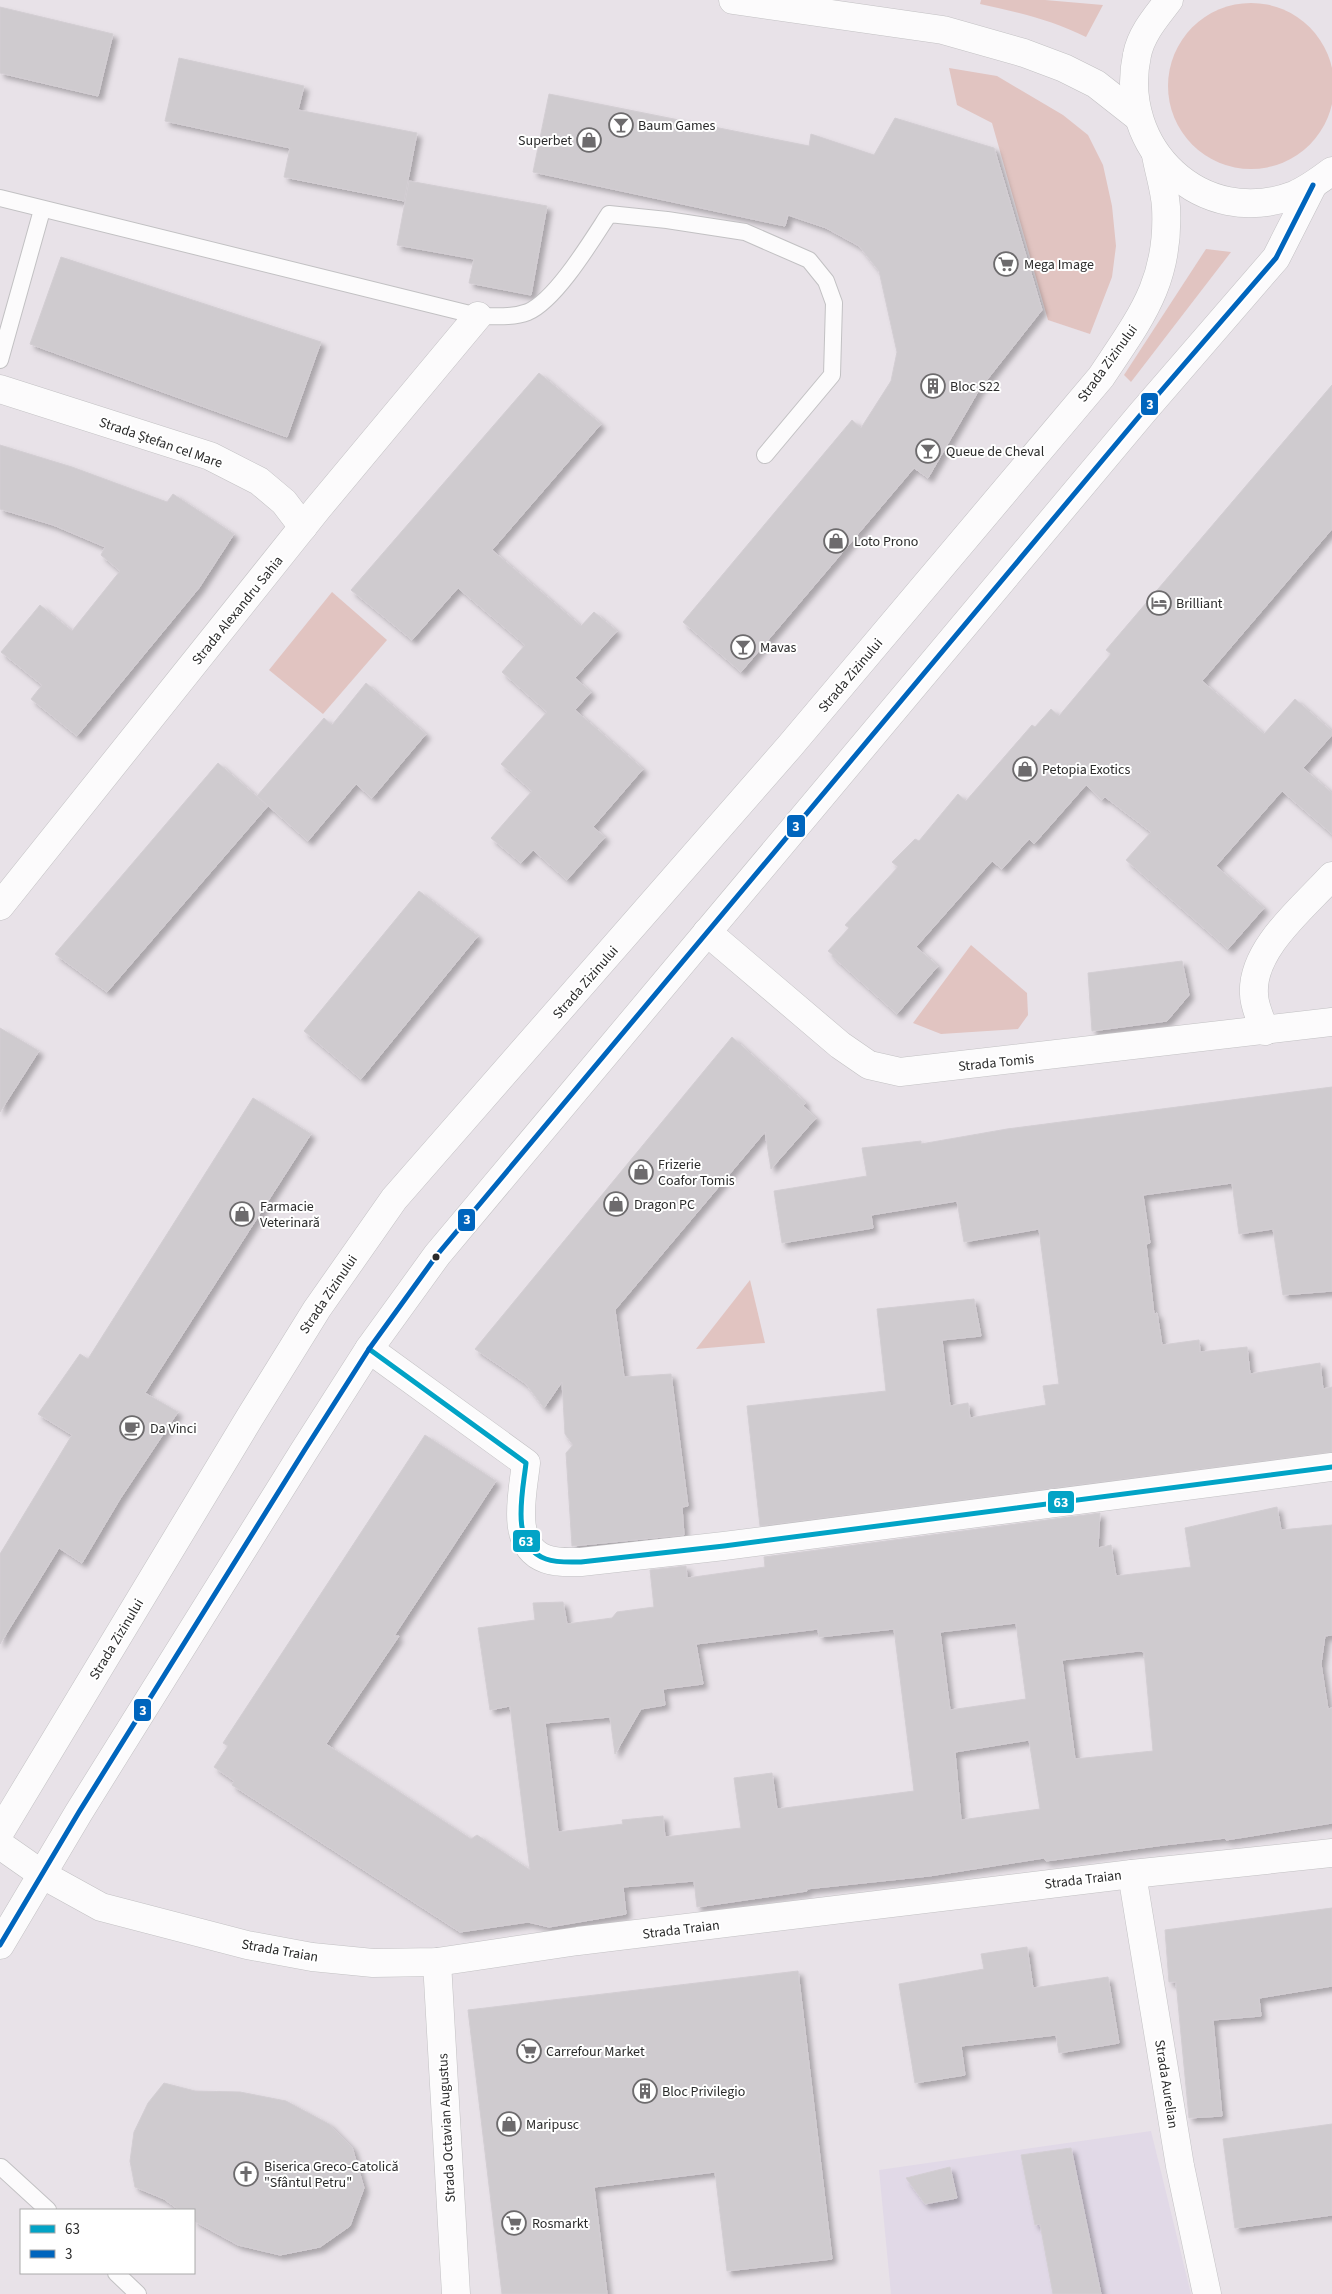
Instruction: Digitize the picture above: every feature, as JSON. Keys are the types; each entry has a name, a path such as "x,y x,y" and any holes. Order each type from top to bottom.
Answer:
{"street":[{"path":"732,0 943,30 1024,53 1064,68 1096,84 1138,117"},
{"path":"1168,0 1149,25 1137,54 1133,85 1138,117 1145,136 1156,154 1170,171 1188,184 1207,194 1228,200 1251,203 1294,195 1323,178"},
{"name":"Strada Zizinului","path":"0,1832 317,1309 394,1199 790,746 1101,377 1136,325 1159,280 1165,248 1166,206 1156,154"},
{"path":"0,1945 79,1812 369,1349 436,1255 1142,413 1276,258 1323,178"},
{"name":"Strada Alexandru Sahia","path":"0,906 303,527 478,316"},
{"name":"Strada Ștefan cel Mare","path":"0,389 210,456 259,481 284,502 303,527"},
{"path":"1264,1031 1253,995 1256,972 1270,943 1332,876"},
{"name":"Strada Tomis","path":"707,932 840,1045 869,1065 900,1072 1332,1022"},
{"path":"369,1349 526,1463 521,1524 525,1540 533,1552 544,1559 558,1562 581,1562 724,1546 1332,1467"},
{"name":"Strada Traian","path":"0,1845 43,1875 102,1907 246,1945 312,1956 373,1963 437,1962 588,1940 1132,1874 1332,1853"},
{"name":"Strada Aurelian","path":"1132,1874 1180,2166 1207,2294"},
{"name":"Strada Octavian Augustus","path":"437,1962 456,2294"}],"lane":[{"path":"0,198 42,210 478,316 510,316 528,312 544,301 574,265 609,214 667,220 745,232 809,260 826,281 834,303 832,375 765,454"},
{"path":"0,360 42,210"},
{"path":"1,2167 47,2209"},
{"path":"117,2274 138,2294"}],"shaded area":[{"path":"981,0 1045,0 1103,5 1086,37 1047,21 980,4"},
{"path":"1251,3 1267,5 1297,17 1320,40 1332,70 1332,102 1320,132 1297,155 1267,167 1251,169 1235,167 1205,155 1182,132 1170,102 1168,86 1170,70 1182,40 1205,17 1235,5"},
{"path":"949,68 997,76 1063,115 1088,135 1103,165 1112,206 1116,246 1112,277 1090,334 1048,320 992,123 957,105"},
{"path":"1206,249 1231,252 1131,382 1124,375"},
{"path":"332,592 387,640 323,714 269,670"},
{"path":"971,945 1027,993 1028,1015 1018,1029 941,1034 913,1023"},
{"path":"750,1280 765,1343 696,1349"},
{"path":"1151,2131 1191,2294 891,2294 879,2170"}],"building":[{"path":"0,7 113,34 98,96 0,73"},
{"path":"179,58 304,86 298,110 417,133 404,201 284,177 290,148 165,121"},
{"name":"Bloc S22","path":"549,94 809,146 811,134 874,155 895,118 994,148 1042,310 979,390 928,478 914,468 741,672 683,622 852,420 861,428 891,381 897,352 879,271 859,246 826,228 788,215 785,226 533,172"},
{"path":"409,181 547,206 531,295 469,283 474,259 397,245"},
{"path":"61,257 321,342 287,437 30,344"},
{"path":"539,373 601,424 492,550 581,626 594,612 617,631 575,678 591,692 575,710 643,769 593,827 605,837 567,880 533,850 521,863 491,838 532,791 501,764 547,712 502,672 525,645 458,588 412,640 351,590"},
{"path":"1332,385 1332,529 1202,681 1264,734 1295,699 1332,731 1332,735 1303,768 1332,793 1332,834 1282,791 1216,866 1264,908 1228,949 1126,860 1151,832 1105,797 1102,800 1086,785 1034,844 1029,839 1002,869 992,861 916,947 938,966 897,1014 828,951 849,928 845,925 898,867 892,862 915,839 919,841 958,794 966,801 1032,725 1035,727 1051,709 1059,716 1111,654 1106,650"},
{"path":"0,445 72,467 167,502 173,494 234,534 199,588 77,736 31,699 42,685 1,652 40,605 72,631 120,571 101,555 105,547 53,525 0,509"},
{"path":"366,683 426,734 372,798 356,784 308,841 257,796 324,718 332,725"},
{"path":"218,763 268,806 107,992 55,954"},
{"path":"419,891 478,936 361,1079 304,1031"},
{"path":"1182,961 1189,995 1167,1021 1092,1031 1088,973"},
{"path":"0,1028 39,1051 0,1112"},
{"path":"732,1037 806,1103 803,1106 816,1118 771,1169 765,1132 615,1310 624,1377 671,1374 688,1506 682,1507 684,1535 572,1546 566,1453 573,1445 565,1434 562,1382 544,1408 526,1384 475,1349"},
{"path":"1332,1087 1332,1291 1283,1295 1273,1229 1239,1234 1232,1183 1143,1195 1150,1243 1146,1244 1154,1314 1157,1313 1162,1345 1199,1340 1200,1352 1247,1347 1250,1374 1320,1363 1323,1389 1332,1387 1332,1452 760,1526 747,1406 886,1391 877,1309 974,1299 981,1336 942,1340 950,1406 968,1403 970,1418 1046,1405 1043,1386 1059,1384 1039,1229 964,1242 957,1201 871,1215 873,1228 782,1243 774,1191 867,1176 862,1148 921,1141 921,1144 1007,1129"},
{"path":"253,1098 311,1134 145,1393 178,1412 120,1499 82,1563 59,1548 0,1644 0,1554 72,1435 38,1414 80,1354 88,1359"},
{"path":"425,1435 496,1481 394,1636 399,1636 326,1744 471,1839 477,1835 530,1870 510,1706 490,1710 478,1628 535,1620 533,1603 563,1602 567,1624 612,1618 617,1612 654,1607 650,1570 686,1566 687,1578 765,1567 764,1557 1100,1513 1098,1548 1111,1545 1116,1576 1191,1567 1185,1528 1277,1507 1281,1530 1332,1525 1332,1635 1325,1636 1321,1664 1328,1709 1332,1708 1332,1823 1226,1840 1226,1838 1164,1845 1046,1861 1044,1858 929,1876 806,1889 807,1891 697,1907 694,1881 623,1887 626,1914 549,1927 528,1922 460,1932 232,1785 234,1781 214,1767 228,1746 223,1743","holes":["1016,1623 1026,1699 950,1710 940,1632","818,1629 819,1637 894,1629 914,1791 777,1809 772,1773 734,1778 741,1828 665,1837 663,1816 622,1820 623,1824 558,1832 545,1723 610,1717 615,1754 641,1709 665,1705 663,1689 703,1684 696,1644","1144,1652 1153,1751 1075,1759 1062,1660","1029,1740 1040,1809 961,1820 955,1752"]},
{"path":"1332,1908 1332,1986 1259,1998 1261,2016 1213,2020 1222,2116 1189,2118 1176,1982 1169,1982 1165,1930"},
{"path":"1027,1947 1033,1988 1108,1977 1119,2043 1059,2053 1056,2035 961,2046 965,2075 915,2083 899,1984 984,1969 981,1954"},
{"name":"Bloc Privilegio","path":"798,1971 832,2259 727,2271 715,2172 594,2187 607,2294 502,2294 468,2010"},
{"name":"Biserica Greco-Catolică \"Sfântul Petru\"","path":"164,2083 195,2091 240,2092 286,2101 329,2124 352,2147 364,2188 350,2226 320,2247 280,2255 238,2245 195,2222 195,2209 178,2209 164,2199 135,2187 130,2161 134,2132 148,2103"},
{"path":"1332,2124 1332,2215 1235,2228 1223,2139"},
{"path":"1071,2148 1101,2294 1053,2294 1040,2224 1035,2225 1021,2155"},
{"path":"950,2167 957,2198 925,2204 906,2178"}],"transit line":[{"name":"3","path":"0,1945 79,1812 304,1451 369,1349 437,1255 1142,413 1276,258 1313,185"},
{"name":"63","path":"369,1349 526,1463 521,1503 523,1531 527,1543 534,1552 546,1559 559,1562 581,1562 724,1546 1332,1467"}],"place":[{"name":"Baum Games","path":"621,125"},
{"name":"Superbet","path":"589,140"},
{"name":"Mega Image","path":"1006,264"},
{"name":"Bloc S22","path":"933,386"},
{"name":"Queue de Cheval","path":"928,451"},
{"name":"Loto Prono","path":"836,541"},
{"name":"Brilliant","path":"1159,603"},
{"name":"Mavas","path":"743,647"},
{"name":"Petopia Exotics","path":"1025,769"},
{"name":"Frizerie Coafor Tomis","path":"641,1172"},
{"name":"Dragon PC","path":"616,1204"},
{"name":"Farmacie Veterinară","path":"242,1214"},
{"name":"Da Vinci","path":"132,1428"},
{"name":"Carrefour Market","path":"529,2051"},
{"name":"Bloc Privilegio","path":"645,2091"},
{"name":"Maripusc","path":"509,2124"},
{"name":"Biserica Greco-Catolică \"Sfântul Petru\"","path":"246,2174"},
{"name":"Rosmarkt","path":"514,2223"}]}
